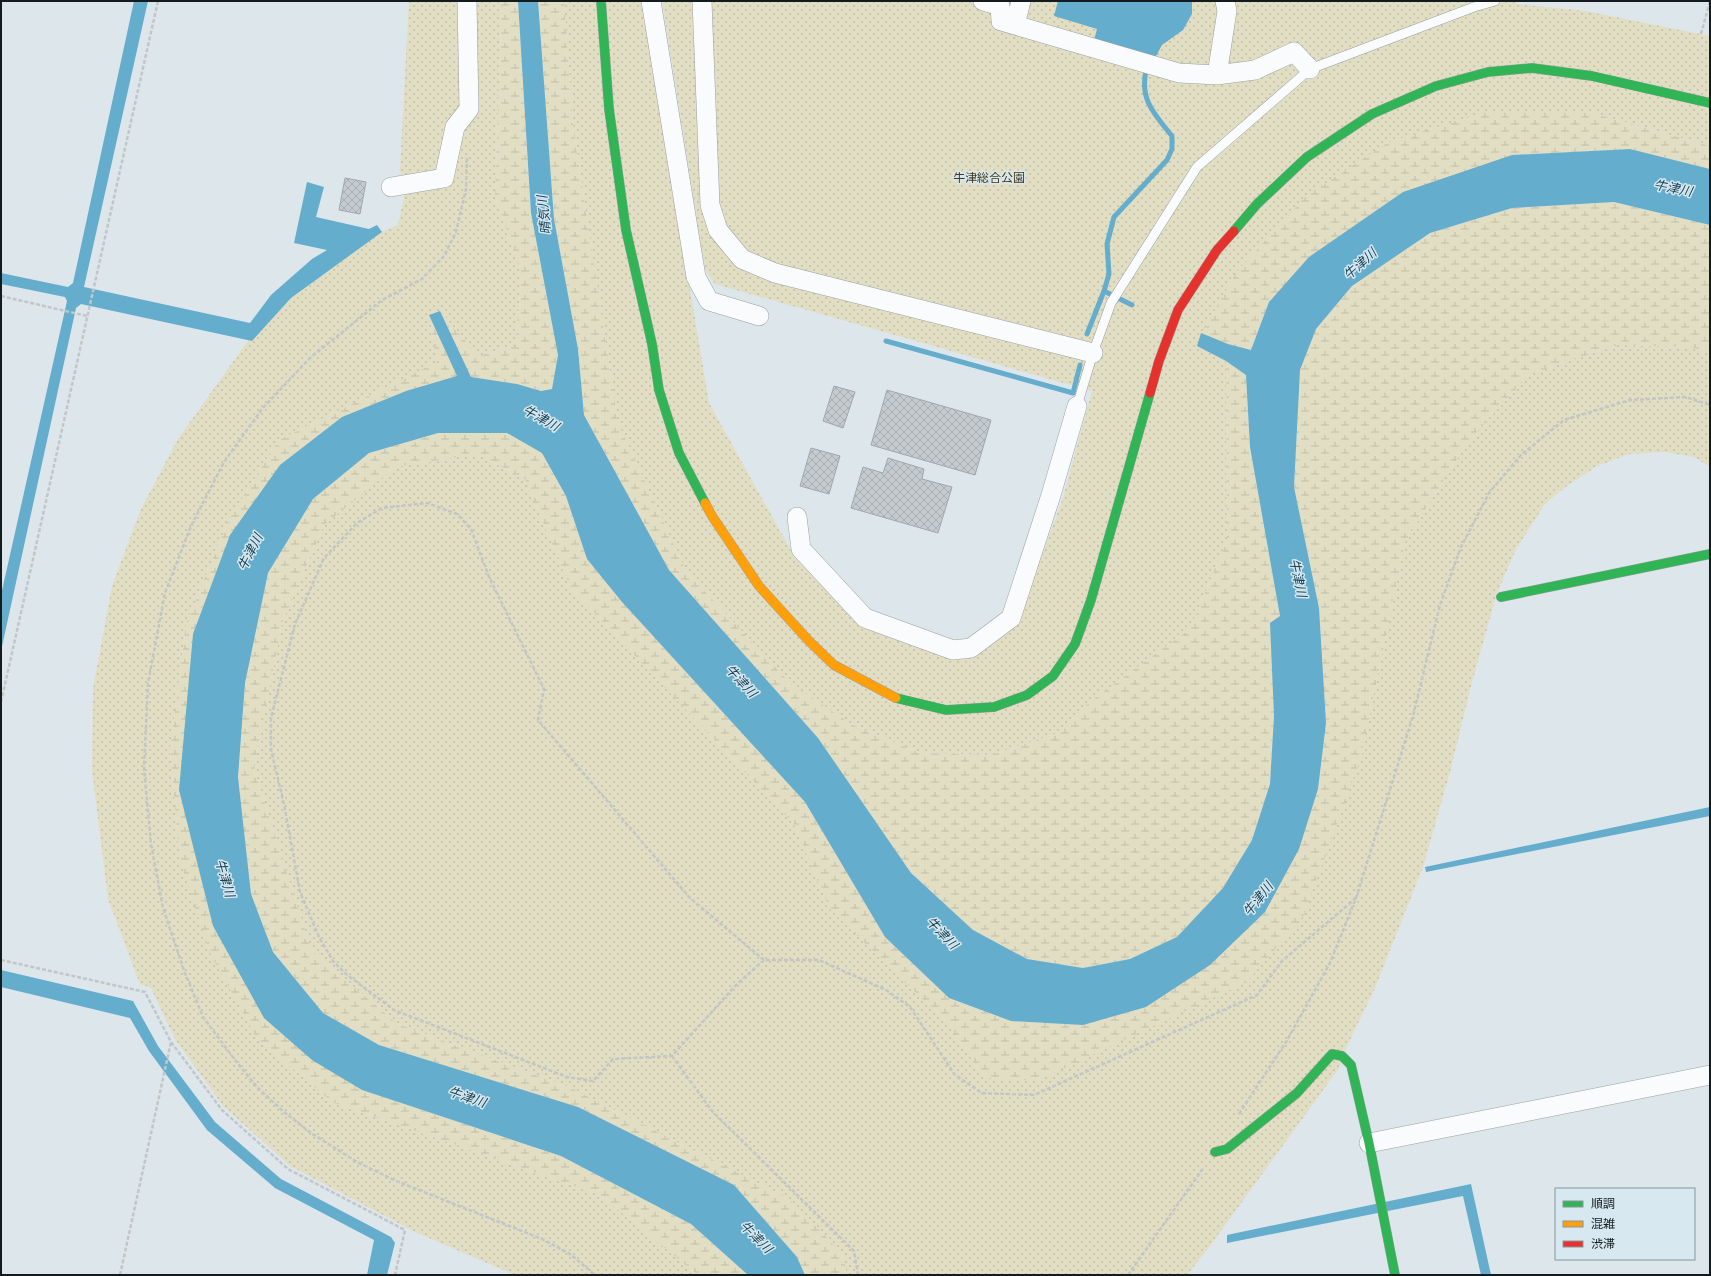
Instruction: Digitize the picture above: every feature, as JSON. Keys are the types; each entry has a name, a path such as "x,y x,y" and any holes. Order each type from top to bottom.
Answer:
{"street":[{"path":"391,187 444,178 455,127 469,110 467,1"},
{"path":"601,1 609,109 626,230 652,344 659,390 679,454 712,516 759,586 809,641 834,664 896,698 946,710 994,707 1027,695 1053,676 1075,644 1096,585 1159,360 1178,310 1217,250 1257,204 1307,157 1372,114 1436,86 1488,72 1532,68 1592,76 1710,103"},
{"path":"652,1 696,277 709,301 759,316"},
{"path":"702,1 710,205 718,230 742,259 775,274 1093,353"},
{"path":"983,1 1000,6 1001,21 1180,73 1217,75 1256,70 1294,52 1310,69"},
{"path":"1015,25 1022,1"},
{"path":"1217,75 1226,12 1225,1"},
{"path":"797,517 801,549 865,618 953,650 971,648 1011,618 1051,495 1077,406"},
{"path":"1501,597 1710,554"},
{"path":"1215,1152 1227,1149 1297,1093 1332,1054 1342,1056 1351,1065 1369,1143 1395,1275"},
{"path":"1369,1143 1710,1075"}],"lane":[{"path":"1077,406 1093,353 1111,303 1197,167 1310,69 1474,7 1495,1"}],"path":[{"path":"1,702 158,1"},
{"path":"1701,34 1710,1"},
{"path":"467,157 464,196 456,232 444,256 422,279 382,300 310,358 262,409 224,462 190,526 164,593 148,683 144,768 151,844 162,908 185,973 203,1017 257,1087 284,1112 311,1133 357,1162 394,1180 542,1239 570,1254 595,1275"},
{"path":"1,296 87,316"},
{"path":"1236,1119 1286,1042 1330,963 1356,898 1413,716 1440,604 1461,548 1489,493 1521,455 1564,420 1630,400 1686,397 1710,405"},
{"path":"764,960 736,985 672,1056 613,1059 593,1081 567,1077 394,1010 346,974 333,961 319,937 300,892 284,804 271,750 271,718 295,624 324,558 357,523 382,508 427,503 457,514 471,529 489,578 544,689 538,720 690,898 764,960 819,960 886,990 910,1007 955,1075 982,1093 1034,1095 1257,995 1282,961 1356,898"},
{"path":"1,960 145,992 171,1042 222,1110 288,1170 405,1230 395,1275"},
{"path":"120,1275 171,1042"},
{"path":"672,1056 712,1112 854,1251 858,1275"},
{"path":"1128,1275 1215,1152"}],"green space":[{"path":"409,1 502,1 495,196 522,275 515,346 478,356 440,311 429,315 437,362 279,440 229,519 186,624 170,750 180,860 256,1037 332,1102 600,1195 698,1275 515,1275 415,1232 290,1166 223,1106 175,1039 151,988 140,984 108,899 92,770 93,689 112,586 141,509 178,439 250,338 252,341 291,298 382,232 398,225 404,198 400,169"},
{"path":"502,1 518,1 531,213 558,355 552,389 541,391 517,384 471,377 440,311 478,356 515,346 522,275 495,196"},
{"path":"538,1 564,1 573,125 618,423 686,571 790,683 851,724 920,753 991,755 1055,734 1091,701 1190,629 1227,539 1226,361 1246,375 1250,447 1280,616 1270,784 1252,840 1223,888 1177,937 1130,959 1083,968 1027,959 973,930 911,873 818,738 669,570 584,415 578,349 554,219"},
{"name":"牛津総合公園","path":"564,1 642,1 709,403 795,558 861,626 956,659 976,656 1017,624 1063,498 1092,391 715,284 705,269 662,1 1517,1 1516,4 1586,11 1710,36 1710,146 1589,112 1201,333 1197,346 1226,361 1227,539 1190,629 1091,701 1055,734 991,755 920,753 851,724 790,683 686,571 618,423 573,125"},
{"path":"1484,112 1589,112 1710,146 1710,169 1630,149 1512,155 1269,302 1251,350 1228,344 1201,333 1238,270 1307,195 1389,142"},
{"path":"1614,202 1710,225 1710,353 1691,347 1618,345 1530,374 1469,440 1405,542 1361,758 1304,915 1247,982 1037,1081 985,1078 947,1023 829,908 794,824 570,587 525,479 477,454 396,467 324,525 282,623 254,769 312,952 398,1024 571,1088 788,1198 842,1253 847,1275 805,1275 797,1257 734,1185 578,1107 379,1045 323,1013 273,952 251,894 238,777 245,683 268,573 313,499 369,453 438,433 507,433 543,453 566,496 587,559 622,602 805,802 885,937 949,998 1011,1021 1083,1025 1146,1007 1265,912 1299,849 1318,789 1326,723 1319,608 1294,487 1300,370 1316,329 1352,286 1430,233 1512,208"},
{"path":"429,315 458,376 406,391 342,417 230,535 213,926 362,1090 561,1156 691,1224 748,1275 698,1275 600,1195 332,1102 256,1037 209,951 180,860 170,750 186,624 229,519 279,440 437,362"},
{"path":"1618,345 1691,347 1710,353 1710,467 1694,457 1665,452 1629,454 1597,466 1564,488 1545,504 1516,549 1497,593 1472,682 1450,772 1423,867 1375,988 1345,1050 1339,1068 1207,1250 1187,1275 847,1275 842,1253 787,1198 571,1088 398,1024 312,952 254,769 282,623 324,525 395,467 477,454 525,479 570,587 794,824 829,908 947,1023 985,1078 1361,758 1405,542 1469,440 1530,374"}],"water":[{"path":"134,1 148,1 84,287 250,323 271,295 312,259 327,250 294,243 307,182 324,187 316,217 369,229 377,225 382,232 291,298 252,341 81,304 76,308 1,651 1,595 67,301 65,297 1,284 1,273 68,287 73,283"},
{"path":"518,1 538,1 554,219 578,349 584,415 669,570 818,738 911,873 973,930 1027,959 1083,968 1130,959 1177,937 1223,888 1252,840 1270,784 1274,716 1270,623 1280,616 1250,447 1246,375 1226,361 1197,346 1201,333 1228,344 1251,350 1269,302 1309,257 1403,192 1512,155 1630,149 1710,169 1710,225 1614,202 1512,208 1430,233 1352,286 1316,329 1300,370 1294,487 1319,608 1326,723 1318,789 1299,849 1265,912 1210,965 1146,1007 1083,1025 1011,1021 949,998 885,937 805,802 622,602 587,559 566,496 542,453 507,433 438,433 369,453 313,499 268,573 245,683 238,777 251,894 273,952 323,1013 379,1045 578,1107 734,1185 797,1257 805,1275 748,1275 691,1224 561,1156 362,1090 312,1060 264,1018 213,926 179,790 193,634 230,535 280,465 342,417 406,391 457,376 429,315 440,311 471,377 517,384 541,391 552,389 558,355 531,213"},
{"path":"1058,1 1192,1 1192,14 1183,30 1162,45 1155,58 1093,44 1097,29 1054,16"},
{"path":"1710,807 1710,816 1426,872 1425,867"},
{"path":"1,970 133,1001 158,1046 215,1122 281,1179 391,1237 395,1243 387,1275 367,1275 374,1240 275,1188 207,1130 149,1051 130,1018 1,987"},
{"path":"1471,1184 1491,1275 1481,1275 1463,1196 1227,1243 1227,1235"}],"building":[{"path":"345,178 366,182 360,214 339,210"},
{"path":"834,386 855,392 843,428 823,421"},
{"path":"887,390 991,420 975,475 871,445"},
{"path":"811,448 840,456 829,494 800,486"},
{"path":"888,458 924,469 922,479 952,487 938,533 851,508 863,467 883,473"}],"waterway":[{"path":"1087,334 1109,274 1107,244 1114,217 1167,160 1172,149 1172,136 1154,113 1146,97 1145,78 1147,67"},
{"path":"1104,291 1132,305"},
{"path":"886,341 1073,393 1080,365"}],"traffic: fast":[{"path":"601,1 609,109 626,230 652,344 659,390 679,453 705,503"},
{"path":"1234,231 1257,204 1307,157 1372,114 1436,86 1488,72 1532,68 1592,76 1710,103"},
{"path":"896,698 946,710 994,707 1027,695 1053,676 1075,644 1091,600 1150,393"},
{"path":"1501,597 1710,554"},
{"path":"1215,1152 1227,1149 1297,1093 1332,1054 1342,1056 1351,1065 1369,1143 1395,1275"}],"traffic: slow":[{"path":"705,503 712,516 759,586 809,641 834,665 896,698"}],"traffic: jam":[{"path":"1150,393 1159,361 1178,310 1217,250 1234,231"}],"water label":[{"name":"牛津川","path":"1673,188"},
{"name":"晴気川","path":"544,215"},
{"name":"牛津川","path":"1360,264"},
{"name":"牛津川","path":"541,418"},
{"name":"牛津川","path":"250,552"},
{"name":"牛津川","path":"1298,578"},
{"name":"牛津川","path":"741,681"},
{"name":"牛津川","path":"225,878"},
{"name":"牛津川","path":"1258,899"},
{"name":"牛津川","path":"942,933"},
{"name":"牛津川","path":"467,1097"},
{"name":"牛津川","path":"756,1237"}]}
